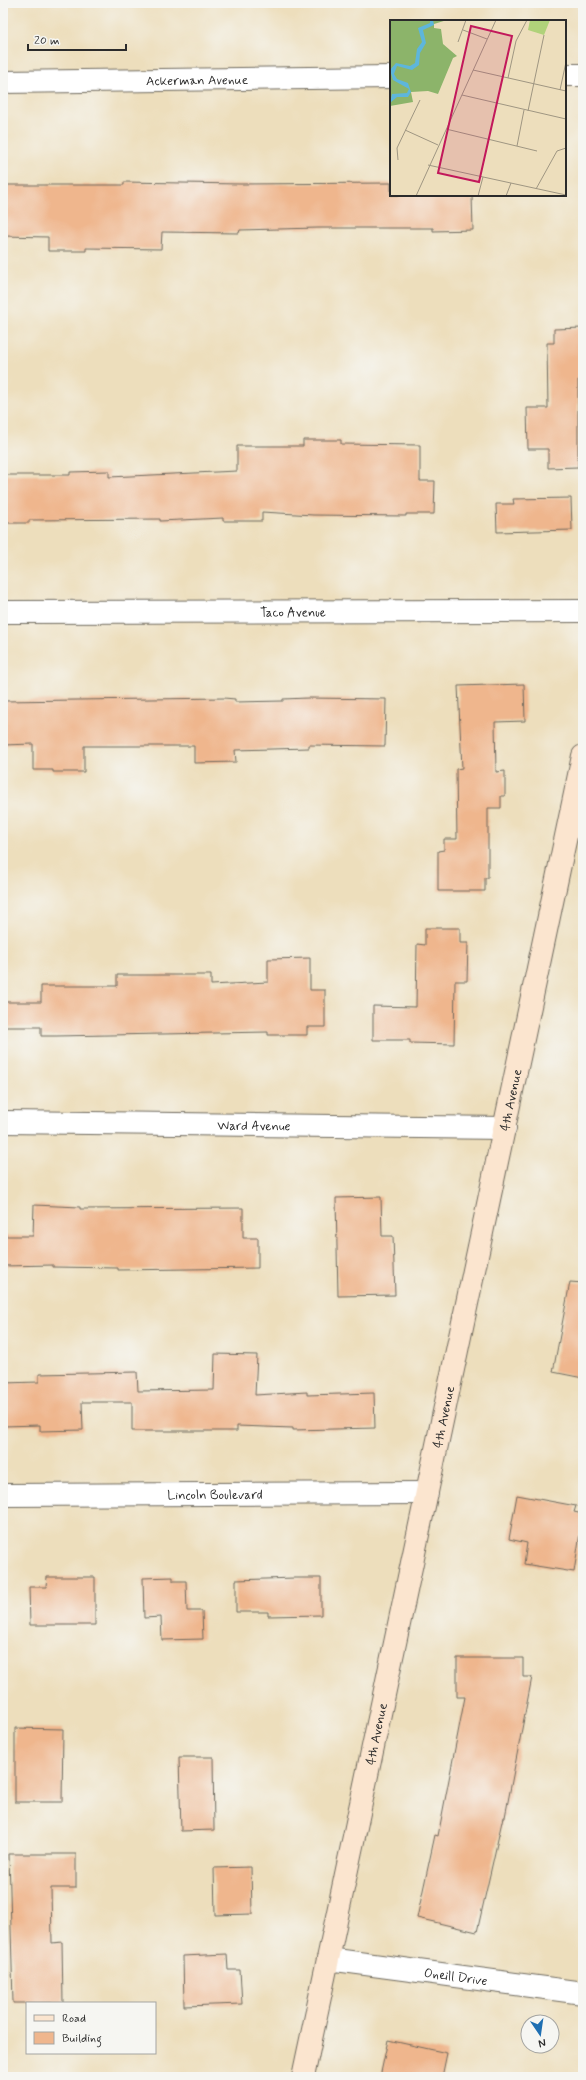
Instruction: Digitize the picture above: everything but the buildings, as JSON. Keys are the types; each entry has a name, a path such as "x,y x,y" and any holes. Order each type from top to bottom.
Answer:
{"main road":[{"name":"4th Avenue","path":"303,2077 583,756"}],"street":[{"path":"566,75 583,75"},
{"name":"Ackerman Avenue","path":"3,82 390,77"},
{"name":"Taco Avenue","path":"3,612 583,611"},
{"name":"Ward Avenue","path":"3,1122 505,1128"},
{"name":"Lincoln Boulevard","path":"3,1495 427,1493"},
{"name":"Oneill Drive","path":"328,1959 583,1993"}]}
